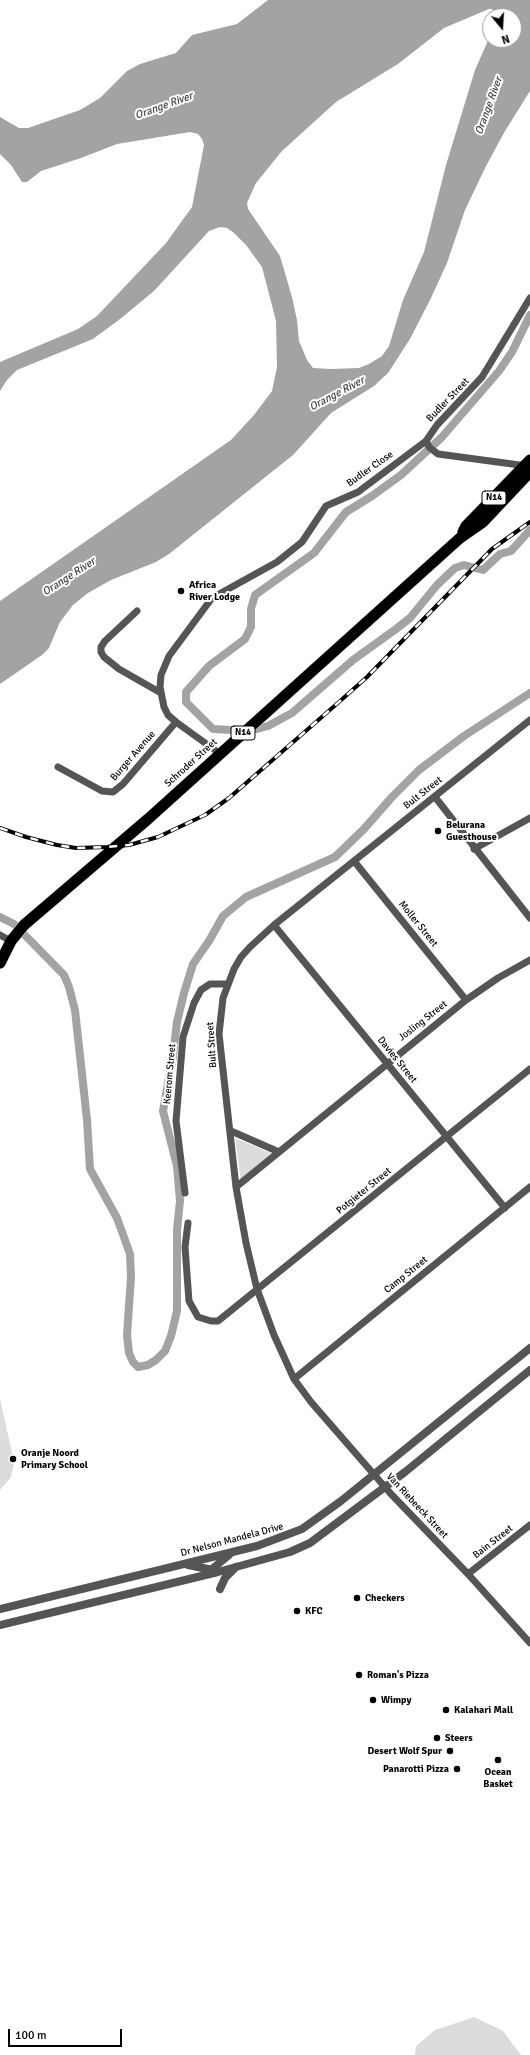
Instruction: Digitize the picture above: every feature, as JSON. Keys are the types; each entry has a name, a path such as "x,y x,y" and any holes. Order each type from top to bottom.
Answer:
{"highway":[{"name":"Schroder Street","path":"0,963 17,933 102,860 460,538 466,526 529,466"}],"street":[{"name":"Budler Street","path":"428,444 437,424 482,377 530,298"},
{"path":"428,444 435,452 529,466"},
{"name":"Budler Close","path":"161,692 161,675 169,656 212,598 277,562 302,542 326,506 358,492 428,444"},
{"path":"137,611 105,641 101,647 101,652 104,657 119,669 161,692 164,707 168,714 176,722 219,754"},
{"name":"Bult Street","path":"294,1378 274,1335 257,1290 236,1187 231,1131 219,1034 220,1010 228,984 241,957 274,925 530,720"},
{"name":"Burger Avenue","path":"58,768 102,791 113,792 123,784 176,722"},
{"path":"435,797 474,849 530,918"},
{"path":"474,849 530,818"},
{"name":"Moller Street","path":"354,861 466,1000"},
{"name":"Davies Street","path":"274,925 505,1208"},
{"path":"0,935 17,933"},
{"name":"Josling Street","path":"236,1187 386,1063 466,1000 498,978 530,960"},
{"name":"Keerom Street","path":"185,1193 176,1121 183,1037 194,1002 201,990 210,984 228,984"},
{"name":"Potgieter Street","path":"188,1223 185,1247 187,1293 198,1317 216,1321 221,1319 447,1137 530,1068"},
{"path":"231,1131 279,1152"},
{"name":"Camp Street","path":"294,1378 530,1187"},
{"name":"Dr Nelson Mandela Drive","path":"0,1609 233,1552 274,1540 302,1529 375,1474 530,1348"},
{"path":"0,1625 236,1567 290,1552 310,1543 386,1488 530,1370"},
{"name":"Van Riebeeck Street","path":"294,1378 311,1402 386,1488 468,1574 530,1643"},
{"name":"Bain Street","path":"468,1574 530,1525"},
{"path":"211,1572 233,1552"},
{"path":"183,1564 211,1572"},
{"path":"220,1589 225,1578 236,1567"}],"shaded area":[{"path":"235,1138 273,1154 241,1182"},
{"path":"0,1399 14,1462 11,1477 0,1490"},
{"path":"474,2017 503,2031 521,2055 415,2055 416,2046 435,2030"}],"water":[{"name":"Orange River","path":"268,0 530,0 530,91 505,131 486,166 465,210 447,263 431,298 410,339 388,373 374,386 331,413 293,455 169,554 156,562 111,580 88,593 73,605 60,622 49,648 42,655 0,684 0,601 231,440 254,415 272,391 277,367 276,321 262,267 246,245 234,233 227,228 220,227 209,231 154,291 120,319 93,339 17,370 7,380 0,391 0,362 78,329 97,316 166,243 192,207 204,145 198,134 190,132 117,144 41,171 27,182 22,182 11,165 0,154 0,117 19,128 28,128 80,110 100,98 127,71 140,64 176,53 192,35 237,24","holes":["482,8 522,8 522,48 485,48 475,70 446,165 424,252 403,300 389,346 382,356 359,368 313,368 307,360 299,341 297,320 292,297 280,256 248,209 247,203 256,183 282,151 336,102 398,64 444,28 482,12"]}],"waterway":[{"path":"232,730 213,729 186,702 186,692 209,666 245,639 251,627 251,609 255,595 314,553 346,512 372,496 401,475 442,437 499,371 512,352 530,315"},
{"path":"257,729 268,726 292,713 353,660 410,618 437,585 455,568 464,565 483,570 500,554 511,551 530,530"},
{"path":"0,917 14,924 64,975 69,987 75,1010 87,1120 90,1169 117,1218 130,1254 131,1277 127,1335 129,1353 133,1362 138,1367 148,1365 156,1360 165,1351 171,1336 177,1311 177,1230 180,1201 177,1166 163,1111 173,1056 177,1022 193,964 209,941 223,916 246,897 335,857 364,829 392,797 419,770 464,736 530,693"}],"railway":[{"path":"0,828 57,845 76,848 107,847 129,845 158,837 205,815 229,798 367,677 492,549 530,522"}],"place":[{"name":"Africa River Lodge","path":"181,591"},
{"name":"Belurana Guesthouse","path":"438,831"},
{"name":"Oranje Noord Primary School","path":"13,1459"},
{"name":"Checkers","path":"357,1598"},
{"name":"KFC","path":"297,1611"},
{"name":"Roman's Pizza","path":"359,1675"},
{"name":"Wimpy","path":"373,1700"},
{"name":"Kalahari Mall","path":"446,1710"},
{"name":"Steers","path":"437,1738"},
{"name":"Desert Wolf Spur","path":"450,1751"},
{"name":"Ocean Basket","path":"498,1760"},
{"name":"Panarotti Pizza","path":"457,1769"}]}
